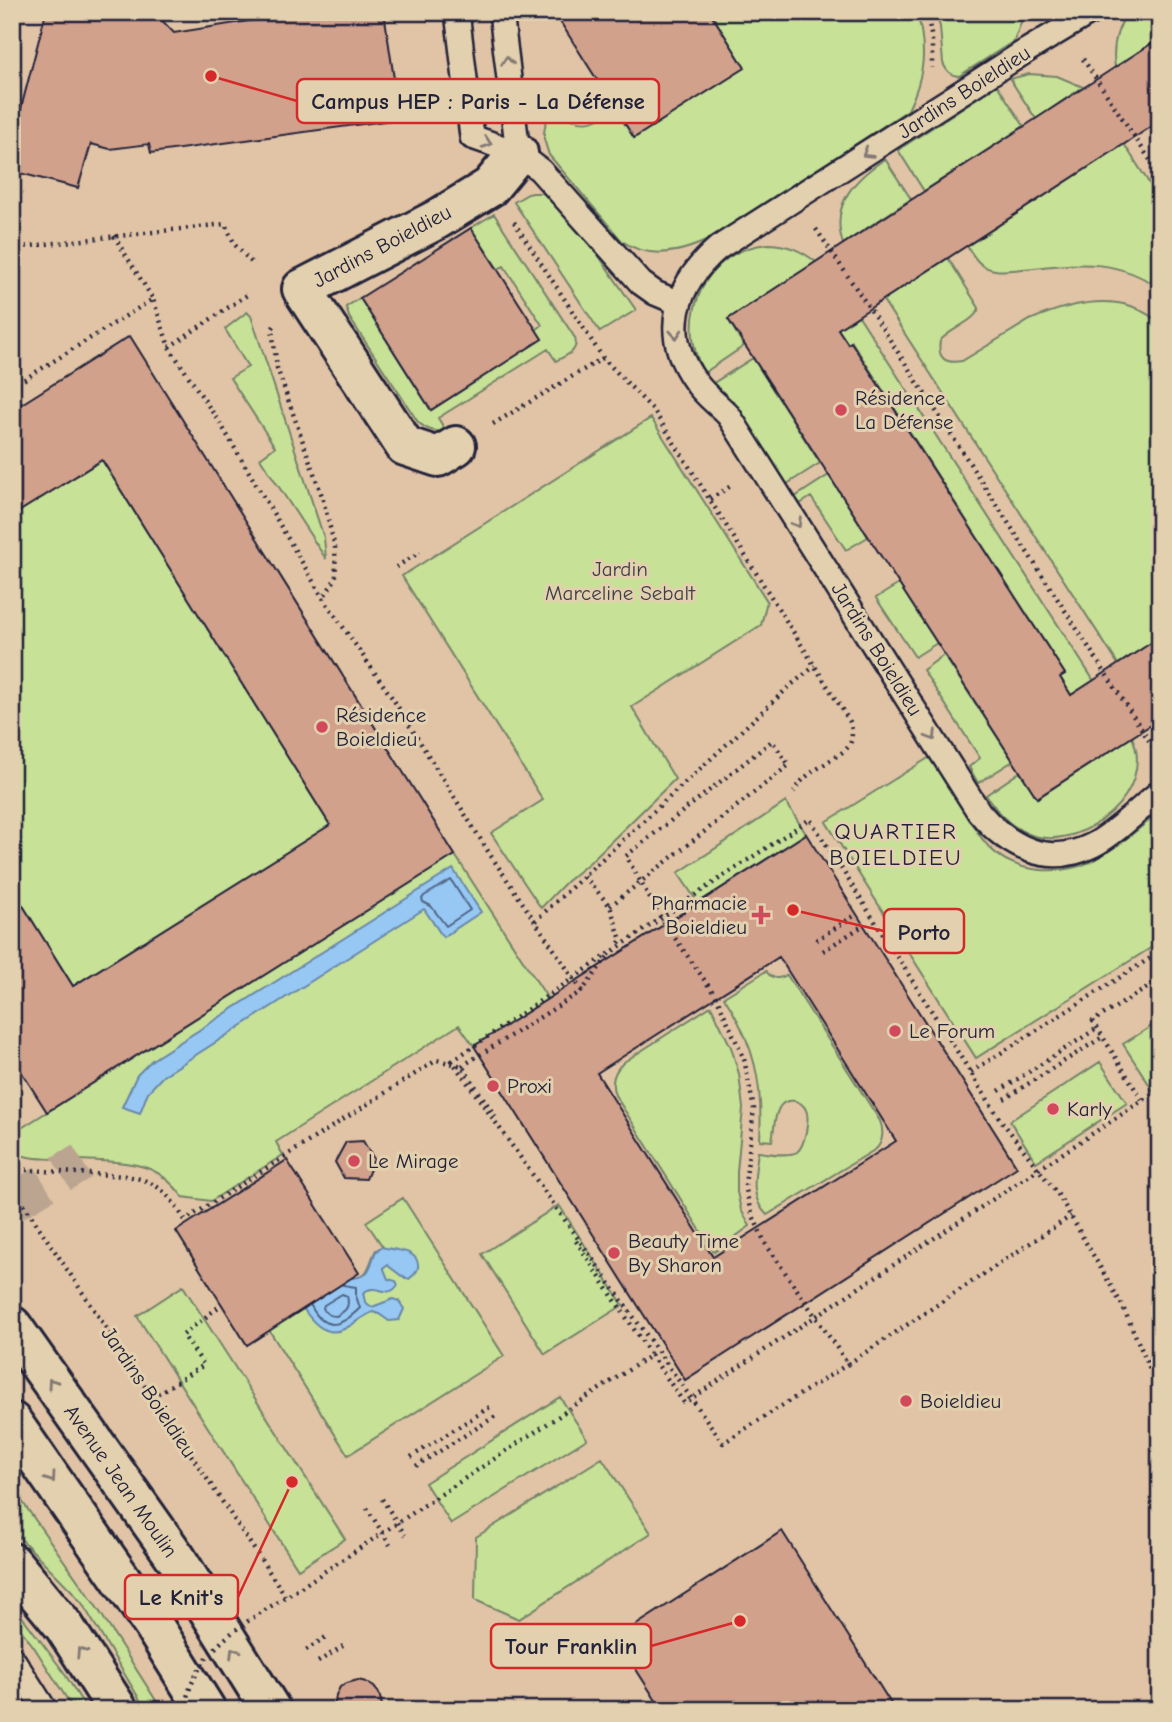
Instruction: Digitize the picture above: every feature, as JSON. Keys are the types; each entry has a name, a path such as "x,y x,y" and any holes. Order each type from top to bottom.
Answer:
{"street":[{"name":"Jardins Boieldieu","path":"456,446 438,457 405,446 302,289 436,220 490,187 518,153"},
{"name":"Avenue Jean Moulin","path":"12,1326 176,1558 271,1710"},
{"path":"12,1422 153,1625 206,1710"},
{"path":"12,1563 64,1626 118,1710"}],"lane":[{"path":"457,12 472,137 518,153 540,170 641,283 655,293 679,303"},
{"path":"501,12 518,153"},
{"name":"Jardins Boieldieu","path":"1091,12 718,247 689,281 676,313 676,339 683,362 694,380 729,416 979,812 991,826 1009,841 1027,850 1049,854 1071,852 1091,847 1106,837 1160,792"},
{"path":"12,1657 45,1710"}],"path":[{"path":"927,12 933,53 928,115"},
{"path":"1063,29 1160,175"},
{"path":"490,187 603,358 654,411 849,722 852,729 850,744 807,775 794,792"},
{"path":"795,199 878,320 1160,757"},
{"path":"12,248 225,224 235,245 254,265"},
{"path":"114,236 153,299 169,346 223,428 323,598 393,699 491,856 582,991"},
{"path":"302,289 272,328 277,368 321,496 335,547 336,578 323,598"},
{"path":"169,346 250,293"},
{"path":"12,387 153,299"},
{"path":"456,446 603,358"},
{"path":"396,567 420,552"},
{"path":"535,921 815,666"},
{"path":"610,906 631,890 641,881 705,832 789,765 772,741 626,856 632,866 638,877 643,887 661,918 717,998 744,1059 754,1109 745,1185 750,1209 765,1243 848,1364"},
{"path":"1071,1216 848,1364 723,1443 452,1061 810,819 1000,1119 1059,1196 1071,1216 1122,1304 1160,1400"},
{"path":"462,1066 582,991 621,940 610,906 584,876"},
{"path":"816,940 857,914"},
{"path":"823,951 864,925"},
{"path":"971,1072 1160,952"},
{"path":"1142,1100 1101,1038 1093,1021 1160,980"},
{"path":"999,1091 1096,1029"},
{"path":"1004,1099 1101,1038"},
{"path":"12,1169 142,1179 160,1187 174,1201 185,1220 243,1186 437,1060 462,1066 684,1403 1160,1089"},
{"name":"Jardins Boieldieu","path":"12,1187 286,1597"},
{"path":"152,1397 205,1365 183,1335 222,1304"},
{"path":"184,1710 198,1672 210,1652 227,1636 651,1355"},
{"path":"411,1457 493,1405"},
{"path":"416,1466 499,1414"},
{"path":"382,1499 405,1535"},
{"path":"367,1508 390,1545"},
{"path":"306,1650 329,1635"},
{"path":"318,1662 343,1646"}],"green space":[{"path":"710,12 917,12 923,50 918,85 908,110 712,238 679,250 655,253 644,251 622,241 549,155 544,139 546,120 552,109 576,121 592,121 606,113 613,105 634,137 745,68"},
{"path":"936,12 1025,12 1014,41 959,76 949,72 943,63"},
{"path":"1128,12 1160,12 1160,38 1115,67 1116,38"},
{"path":"1029,74 1057,76 1083,87 1036,119 1010,79"},
{"path":"997,85 1024,126 924,191 898,150"},
{"path":"1124,144 1160,200 1160,288 1129,272 1099,265 1000,271 985,267 975,258 967,246"},
{"path":"885,159 911,199 843,244 840,230 842,205 855,184"},
{"path":"533,193 542,193 549,197 596,252 636,310 600,332 514,202"},
{"path":"494,214 575,338 575,347 556,361 548,349 438,418 446,431 431,430 418,422 349,317 346,307 360,298 431,410 542,339 536,330 542,325 504,266 498,269 471,228"},
{"path":"769,244 794,249 816,262 728,319 744,346 704,373 692,331 701,290 712,272 728,258 747,248"},
{"path":"948,258 979,308 977,313 940,341 941,356 947,361 962,361 1030,320 1080,304 1119,303 1146,313 1160,322 1160,637 1118,664 883,300"},
{"path":"247,312 251,316 324,538 326,559 260,458 275,447 230,378 248,367 225,329"},
{"path":"859,316 1094,681 1071,695 1060,677 1065,674 852,342 848,344 838,329"},
{"path":"753,358 820,463 787,484 731,401 712,384"},
{"name":"Jardin Marceline Sebalt","path":"651,418 767,601 761,625 632,707 675,779 541,908 491,833 543,800 402,576"},
{"path":"102,460 330,825 73,986 12,888 12,516"},
{"path":"829,475 868,537 846,550 811,497 800,504 795,497"},
{"path":"899,584 937,643 915,657 876,598"},
{"path":"944,655 1013,761 978,783 969,767 980,758 923,670"},
{"path":"1132,737 1137,757 1134,777 1125,796 1112,812 1075,834 1054,838 1026,833 1006,820 986,795 1020,772 1038,798"},
{"path":"930,757 986,844 999,856 1023,867 1036,870 1064,869 1090,862 1160,812 1160,942 976,1058 826,822"},
{"path":"786,802 806,834 698,903 678,873"},
{"path":"455,855 548,999 474,1046 459,1025 276,1142 283,1155 211,1201 183,1197 164,1177 140,1166 32,1157 12,1150 12,1134"},
{"path":"766,971 775,978 787,975 880,1121 882,1132 876,1149 767,1215 755,1193 758,1152 797,1152 804,1138 807,1114 801,1104 785,1102 777,1112 772,1141 760,1140 760,1100 755,1065 743,1032 724,997"},
{"path":"711,1006 731,1047 739,1074 743,1108 737,1192 741,1210 750,1226 714,1252 615,1095 613,1086 615,1073 624,1062"},
{"path":"1160,1021 1160,1101 1123,1044"},
{"path":"1100,1062 1127,1103 1036,1162 1010,1121"},
{"path":"403,1198 504,1356 348,1455 269,1330 349,1279 365,1273 376,1250 383,1247 366,1222"},
{"path":"559,1205 623,1305 545,1354 482,1254"},
{"path":"183,1286 345,1539 298,1569 137,1316"},
{"path":"560,1397 587,1439 451,1524 425,1483"},
{"path":"602,1458 651,1533 519,1619 475,1600 476,1537"},
{"path":"12,1487 98,1609 162,1710 146,1710 82,1603 17,1535 12,1527"},
{"path":"12,1603 63,1671 87,1710 74,1710 12,1618"}],"water":[{"path":"453,869 481,912 443,937 424,909 163,1076 148,1092 140,1113 122,1107 137,1075 152,1060"},
{"path":"381,1247 409,1253 418,1264 417,1271 409,1279 387,1265 384,1269 388,1279 396,1281 398,1285 390,1291 373,1289 363,1293 365,1302 372,1307 393,1299 399,1301 404,1309 399,1320 389,1321 373,1312 337,1331 325,1330 315,1323 303,1308 338,1280 365,1274 375,1253"}],"building":[{"path":"46,12 154,12 174,33 304,12 384,12 400,119 151,153 149,144 110,149 91,144 78,188 12,171 12,143"},
{"path":"554,12 710,12 745,68 634,138"},
{"name":"Résidence La Défense","path":"1160,38 1160,121 838,329 848,344 851,342 1065,674 1060,677 1071,695 1160,637 1160,719 1037,798 728,319"},
{"path":"471,228 542,339 431,410 360,298"},
{"name":"Résidence Boieldieu","path":"130,336 455,855 47,1112 12,1057 12,888 73,986 330,825 102,460 12,516 12,410"},
{"path":"806,834 1017,1167 685,1380 474,1046","holes":["779,957 896,1141 713,1257 597,1073"]},
{"name":"Le Mirage","path":"363,1141 374,1159 366,1179 344,1178 335,1162 346,1142"},
{"path":"287,1160 359,1273 247,1345 176,1231"},
{"path":"782,1531 895,1710 662,1710 616,1638"},
{"path":"358,1680 366,1682 379,1693 381,1710 334,1710 340,1687"}],"tunnel":[{"path":"12,1203 82,1161"}],"place":[{"name":"Campus HEP : Paris - La Défense","path":"211,76"},
{"name":"Résidence La Défense","path":"841,410"},
{"name":"Résidence Boieldieu","path":"322,727"},
{"name":"Porto","path":"793,910"},
{"name":"Pharmacie Boieldieu","path":"761,915"},
{"name":"Le Forum","path":"895,1031"},
{"name":"Proxi","path":"493,1086"},
{"name":"Karly","path":"1053,1109"},
{"name":"Le Mirage","path":"354,1161"},
{"name":"Beauty Time By Sharon","path":"614,1253"},
{"name":"Boieldieu","path":"906,1401"},
{"name":"Le Knit's","path":"292,1482"},
{"name":"Tour Franklin","path":"740,1621"}],"district":[{"name":"QUARTIER BOIELDIEU","path":"896,844"}]}
